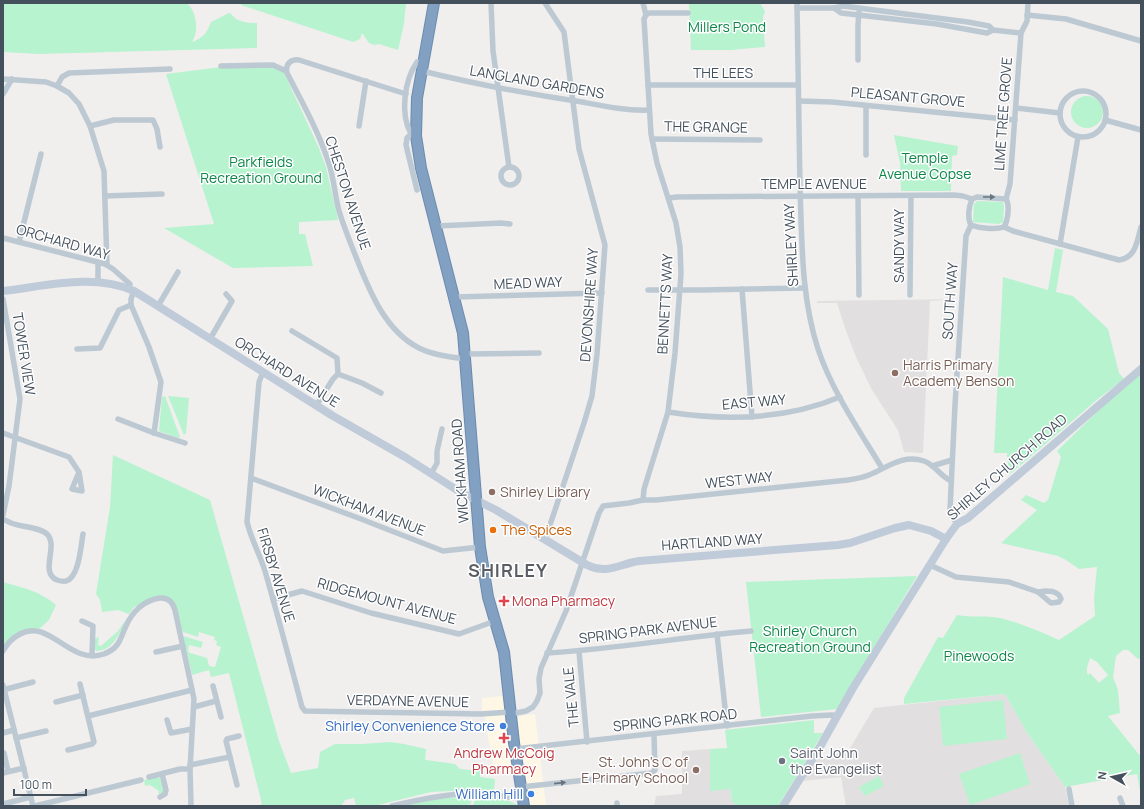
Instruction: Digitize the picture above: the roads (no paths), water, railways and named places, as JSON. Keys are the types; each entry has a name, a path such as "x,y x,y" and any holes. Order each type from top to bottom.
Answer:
{"highway":[{"name":"WICKHAM ROAD","path":"434,3 422,67 414,135 421,168 463,328 480,548 487,593 504,652 515,749 523,797"}],"street":[{"path":"491,3 493,47 509,167"},
{"name":"DEVONSHIRE WAY","path":"545,3 564,32 579,149 605,242 602,293 592,396 545,540"},
{"name":"BENNETTS WAY","path":"642,500 668,412 673,378 680,290 680,247 676,223 657,163 652,139 644,19 646,15 643,3"},
{"name":"LIME TREE GROVE","path":"1004,227 1008,202 1006,199 1010,184 1021,33 1026,22 1028,3"},
{"path":"797,6 834,8 843,6 958,20 989,26 993,30"},
{"name":"SHIRLEY WAY","path":"797,6 800,196 804,288 818,350 840,397 882,468"},
{"path":"834,8 841,13 957,27 987,33 993,30 1021,33"},
{"path":"858,60 859,8"},
{"path":"646,15 649,13 688,13"},
{"path":"1027,15 1066,19 1141,41"},
{"path":"957,27 958,20"},
{"path":"221,66 273,65 286,71 290,62 297,60 406,94"},
{"name":"WICKHAM ROAD","path":"417,190 406,145 407,138 414,135 406,115 406,94 413,68 417,62 422,67"},
{"name":"LANGLAND GARDENS","path":"422,67 499,89 614,107 649,110"},
{"path":"57,86 65,75 75,72 170,69"},
{"name":"CHESTON AVENUE","path":"286,71 324,150 342,221 365,279 379,308 397,331 412,344 435,354 466,357 539,353"},
{"path":"3,79 46,82 69,93 80,104 90,126 104,171 107,265"},
{"path":"3,94 12,79"},
{"path":"360,126 366,81"},
{"name":"THE LEES","path":"648,85 798,85"},
{"path":"1086,91 1096,95 1102,102 1106,111 1105,120 1102,127 1092,135 1085,137 1078,137 1070,133 1064,127 1060,118 1060,113 1062,104 1068,96 1077,92 1086,91"},
{"name":"PLEASANT GROVE","path":"799,101 1015,120"},
{"path":"866,106 866,155"},
{"path":"1016,108 1060,113"},
{"path":"90,126 114,120 153,120 157,129 160,147"},
{"path":"1105,120 1141,130"},
{"path":"1060,244 1078,137"},
{"name":"THE GRANGE","path":"652,139 760,140"},
{"path":"19,242 41,154"},
{"path":"105,196 162,194"},
{"path":"858,196 859,295"},
{"name":"SANDY WAY","path":"910,295 911,196"},
{"name":"TEMPLE AVENUE","path":"669,198 958,196 972,199 977,197 1006,199"},
{"name":"SOUTH WAY","path":"957,524 950,510 951,481 966,236 970,225 970,205 972,199"},
{"path":"437,226 501,223 510,224"},
{"path":"970,225 999,228 1004,227 1013,231 1116,260 1125,259 1134,251 1141,227"},
{"name":"ORCHARD WAY","path":"3,238 107,265 130,284 132,290"},
{"path":"98,262 98,282"},
{"path":"158,306 178,272"},
{"name":"ORCHARD AVENUE","path":"3,291 64,284 98,282 114,284 132,290 316,406 460,492 476,500"},
{"path":"648,290 804,288"},
{"path":"742,289 752,417"},
{"path":"132,290 131,305 149,347 161,382 154,433"},
{"name":"MEAD WAY","path":"455,297 602,293"},
{"path":"210,339 232,301 226,294"},
{"name":"TOWER VIEW","path":"3,299 20,399 9,486 3,515"},
{"path":"77,350 100,348 120,310 131,305"},
{"path":"292,331 337,358 338,374 333,379 316,406"},
{"name":"SHIRLEY CHURCH ROAD","path":"783,806 838,716 853,688 946,539 957,524 968,518 1141,369"},
{"name":"FIRSBY AVENUE","path":"262,372 259,382 247,522 250,535 259,553 302,707 305,710"},
{"path":"338,374 362,383 381,394"},
{"name":"EAST WAY","path":"668,412 710,417 752,417 800,410 840,397"},
{"path":"118,419 185,443"},
{"path":"432,474 437,463 437,451 442,429"},
{"path":"3,433 69,457 79,472"},
{"name":"WEST WAY","path":"582,562 602,507 605,505 848,480 868,476 898,461 910,459 924,462 932,466 951,481"},
{"path":"932,466 952,460"},
{"name":"WICKHAM AVENUE","path":"251,478 443,551 480,548"},
{"path":"460,492 469,489 475,481"},
{"name":"HARTLAND WAY","path":"476,500 595,569 607,569 639,561 838,546 909,525 931,531 946,539"},
{"path":"477,521 483,510 492,508"},
{"path":"3,519 11,523 40,531 47,535 51,543 49,569 53,577 59,581 65,581 74,577 82,536 75,538"},
{"name":"VERDAYNE AVENUE","path":"305,710 481,714 526,711 535,704 540,693 539,672 566,611 582,562"},
{"path":"930,565 956,577 1009,582 1038,592"},
{"name":"RIDGEMOUNT AVENUE","path":"273,600 302,591 372,613 459,634 495,621"},
{"path":"3,651 9,642 18,635 36,630 49,635 74,651 92,656 104,654 114,648 119,642 131,618 137,610 148,602 159,598 166,599 173,604 183,646 194,706 190,767 191,806"},
{"path":"82,621 92,626 92,656"},
{"name":"SPRING PARK AVENUE","path":"547,653 578,651 751,631"},
{"path":"717,634 727,726"},
{"path":"156,652 183,646"},
{"name":"THE VALE","path":"578,651 587,742"},
{"path":"33,682 3,688 34,806 141,780"},
{"path":"68,750 94,743 80,684"},
{"path":"212,686 220,717"},
{"path":"88,716 192,690"},
{"path":"56,702 83,695"},
{"path":"194,706 216,702"},
{"name":"SPRING PARK ROAD","path":"515,749 812,716 838,716"},
{"path":"167,720 170,733 192,729"},
{"path":"3,733 14,730"},
{"path":"16,738 46,731"},
{"path":"392,806 434,797 460,794 483,793 509,798 523,797 654,773 654,734"},
{"path":"237,785 226,740 239,736"},
{"path":"4,753 6,772 24,768"},
{"path":"149,777 230,757"},
{"path":"160,797 165,794 166,790 162,774"},
{"path":"1069,789 1073,802"},
{"path":"3,804 31,797"},
{"path":"1120,798 1123,806"}],"place":[{"name":"Harris Primary Academy Benson","path":"895,373"},
{"name":"Shirley Library","path":"492,492"},
{"name":"The Spices","path":"493,530"},
{"name":"Mona Pharmacy","path":"504,601"},
{"name":"Shirley Convenience Store","path":"503,726"},
{"name":"Andrew McCoig Pharmacy","path":"504,738"},
{"name":"Saint John the Evangelist","path":"782,761"},
{"name":"St. John's C of E Primary School","path":"696,770"},
{"name":"William Hill","path":"531,794"}],"district":[{"name":"SHIRLEY","path":"508,571"}],"park label":[{"name":"Millers Pond","path":"727,27"},
{"name":"Temple Avenue Copse","path":"925,166"},
{"name":"Parkfields Recreation Ground","path":"261,170"},
{"name":"Shirley Church Recreation Ground","path":"810,640"},
{"name":"Pinewoods","path":"979,656"}]}
